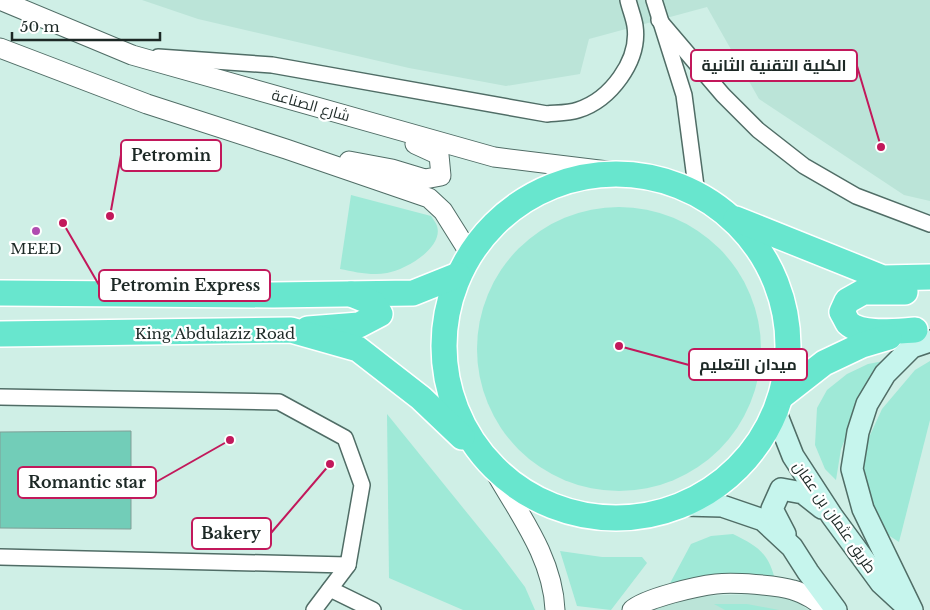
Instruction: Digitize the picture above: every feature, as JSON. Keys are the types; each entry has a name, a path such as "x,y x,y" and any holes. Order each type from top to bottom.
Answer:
{"highway":[{"path":"487,462 455,412 444,367 445,320 464,264 500,218 540,191 584,176 632,174 673,182 712,201 734,218 764,255 784,299 790,347 779,404"},
{"path":"734,218 884,278 930,277"},
{"path":"0,293 413,293 464,264"},
{"path":"925,333 857,329 848,322 842,312 846,301 863,292 930,292"},
{"path":"291,330 359,325 380,314 374,303 351,294"},
{"name":"King Abdulaziz Road","path":"0,334 291,330 358,349 421,398 487,462 536,500 584,516 634,518 684,505 722,483 754,451 779,404"},
{"path":"779,404 824,363 862,345 925,333"}],"main road":[{"path":"911,610 863,509 852,469 858,432 866,404 885,374 925,333"},
{"name":"طريق عثمان بن عفان","path":"779,404 793,456 832,516 881,583 911,610"},
{"path":"832,516 803,493 781,489 772,509 792,547 836,610"},
{"path":"684,505 722,506 763,520 792,547"}],"street":[{"name":"شارع الصناعة","path":"0,0 132,55 494,157 632,174"},
{"path":"132,55 272,65 547,114 578,110 602,97 618,80 630,60 635,44 635,27 628,0"},
{"path":"654,0 684,96 697,194"},
{"path":"659,20 723,95 758,130 804,166 856,196 930,224"},
{"path":"0,48 147,104 429,198 443,211 464,264"},
{"path":"266,93 410,142 439,155 441,176 425,180 392,169 286,149"},
{"path":"0,397 279,402 345,438 362,485 348,565 314,610"},
{"path":"487,462 539,548 554,592 555,610"},
{"path":"0,557 348,565"},
{"path":"632,610 636,606 664,596 717,584 767,586 794,590 826,610"},
{"path":"330,589 373,610"}],"shaded area":[{"path":"142,0 930,0 930,201 904,195 759,99 707,7 589,39 580,74 506,86 409,68 198,19"},
{"path":"759,594 792,599 809,610 652,610 696,596"}],"green space":[{"path":"351,195 431,216 437,226 438,234 435,242 429,250 413,263 395,271 369,274 340,269"},
{"path":"633,207 647,209 686,223 720,248 745,282 751,295 759,321 761,349 759,377 751,403 745,416 720,450 686,475 673,481 647,489 605,491 591,489 552,475 518,450 493,416 487,403 479,377 477,335 479,321 493,282 518,248 552,223 565,217 591,209"},
{"path":"894,359 859,405 841,449 836,480 825,469 815,445 817,408 827,390 847,374 868,364"},
{"path":"930,361 930,420 899,542 882,531 860,473 865,446 882,409 915,370"},
{"path":"387,414 498,551 525,587 535,610 463,610 389,578"},
{"path":"733,534 748,542 764,555 774,576 710,575 668,587 691,544 711,536"},
{"path":"560,551 602,557 642,557 647,563 611,610 577,606"},
{"path":"714,604 747,604 779,610 725,610"}],"building":[{"path":"131,431 131,529 0,528 0,432"}],"place":[{"name":"الكلية التقنية الثانية","path":"881,147"},
{"name":"Petromin","path":"110,216"},
{"name":"Petromin Express","path":"63,223"},
{"name":"MEED","path":"36,231"},
{"name":"ميدان التعليم","path":"619,346"},
{"name":"Romantic star","path":"230,440"},
{"name":"Bakery","path":"330,464"}]}
